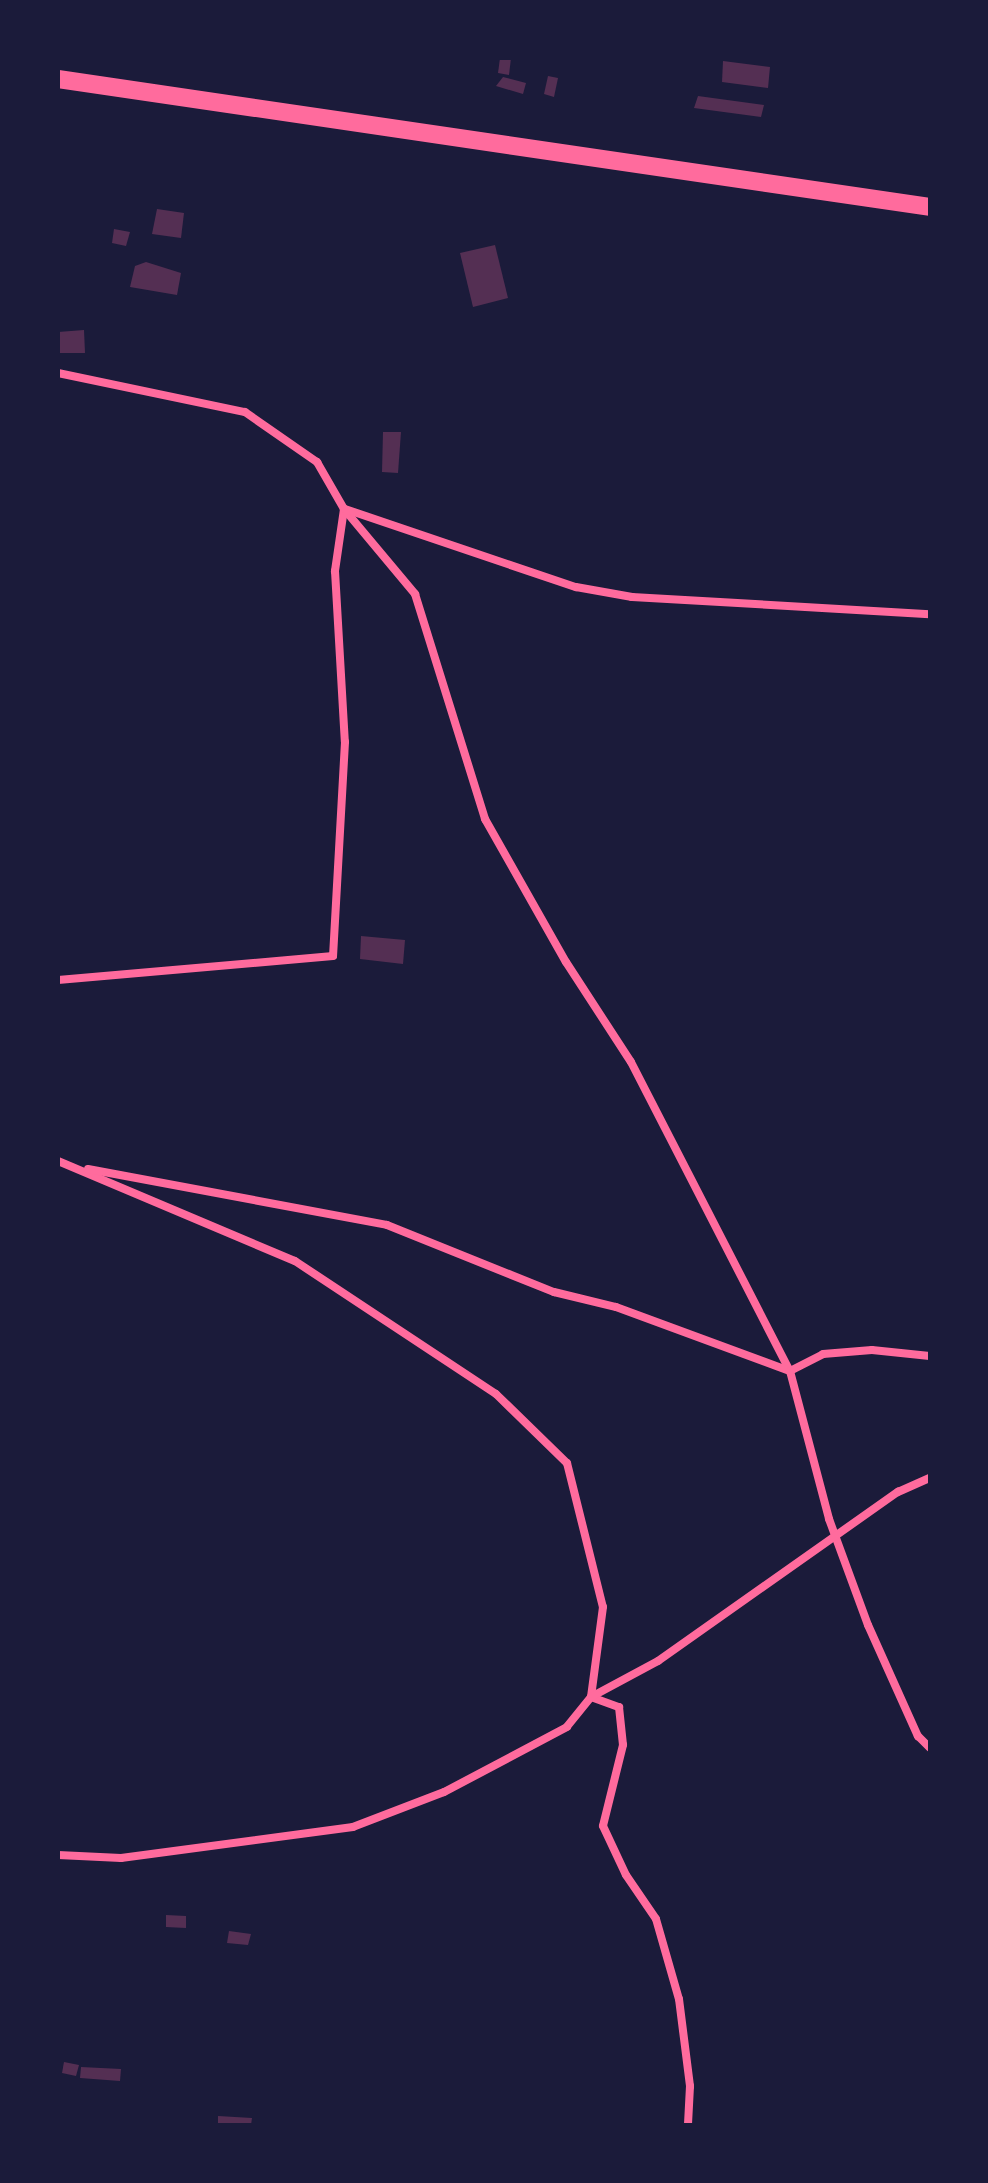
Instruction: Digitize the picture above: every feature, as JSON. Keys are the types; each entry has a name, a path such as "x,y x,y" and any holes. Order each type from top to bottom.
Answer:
{"main road":[{"path":"58,79 929,211"}],"street":[{"path":"58,373 245,412 317,462 344,509 415,594 485,819 566,962 631,1062 790,1371 837,1540 886,1665 918,1736 930,1748"},
{"path":"344,509 576,587 632,597 930,614"},
{"path":"58,980 333,956 345,742 335,571 344,509"},
{"path":"58,1161 295,1261 496,1394 567,1463 603,1607 591,1697"},
{"path":"67,1165 387,1225 554,1292 616,1307 790,1371 823,1354 872,1350 930,1356"},
{"path":"58,1855 121,1858 353,1827 502,1765 567,1727 591,1697 658,1661 773,1576 837,1540 898,1492 930,1478"},
{"path":"591,1697 619,1707 623,1745 603,1826 626,1875 656,1919 679,1999 690,2086 688,2125"}],"building":[{"path":"500,58 511,58 509,75 498,73"},
{"path":"723,61 770,67 768,88 722,82"},
{"path":"548,76 558,78 554,97 544,94"},
{"path":"503,77 526,83 523,94 496,86"},
{"path":"698,96 764,105 761,117 694,108"},
{"path":"157,209 184,213 181,238 152,234"},
{"path":"114,229 130,232 126,246 112,243"},
{"path":"495,245 508,298 473,307 460,253"},
{"path":"146,262 181,273 177,295 130,287 135,266"},
{"path":"84,330 85,353 58,353 58,332"},
{"path":"383,432 401,432 398,473 382,472"},
{"path":"361,936 405,940 403,964 360,959"},
{"path":"166,1915 186,1916 186,1928 166,1927"},
{"path":"229,1931 251,1934 248,1945 227,1943"},
{"path":"64,2062 79,2065 76,2076 62,2073"},
{"path":"81,2067 121,2069 120,2081 80,2078"},
{"path":"218,2116 252,2118 251,2125 218,2125"}]}
